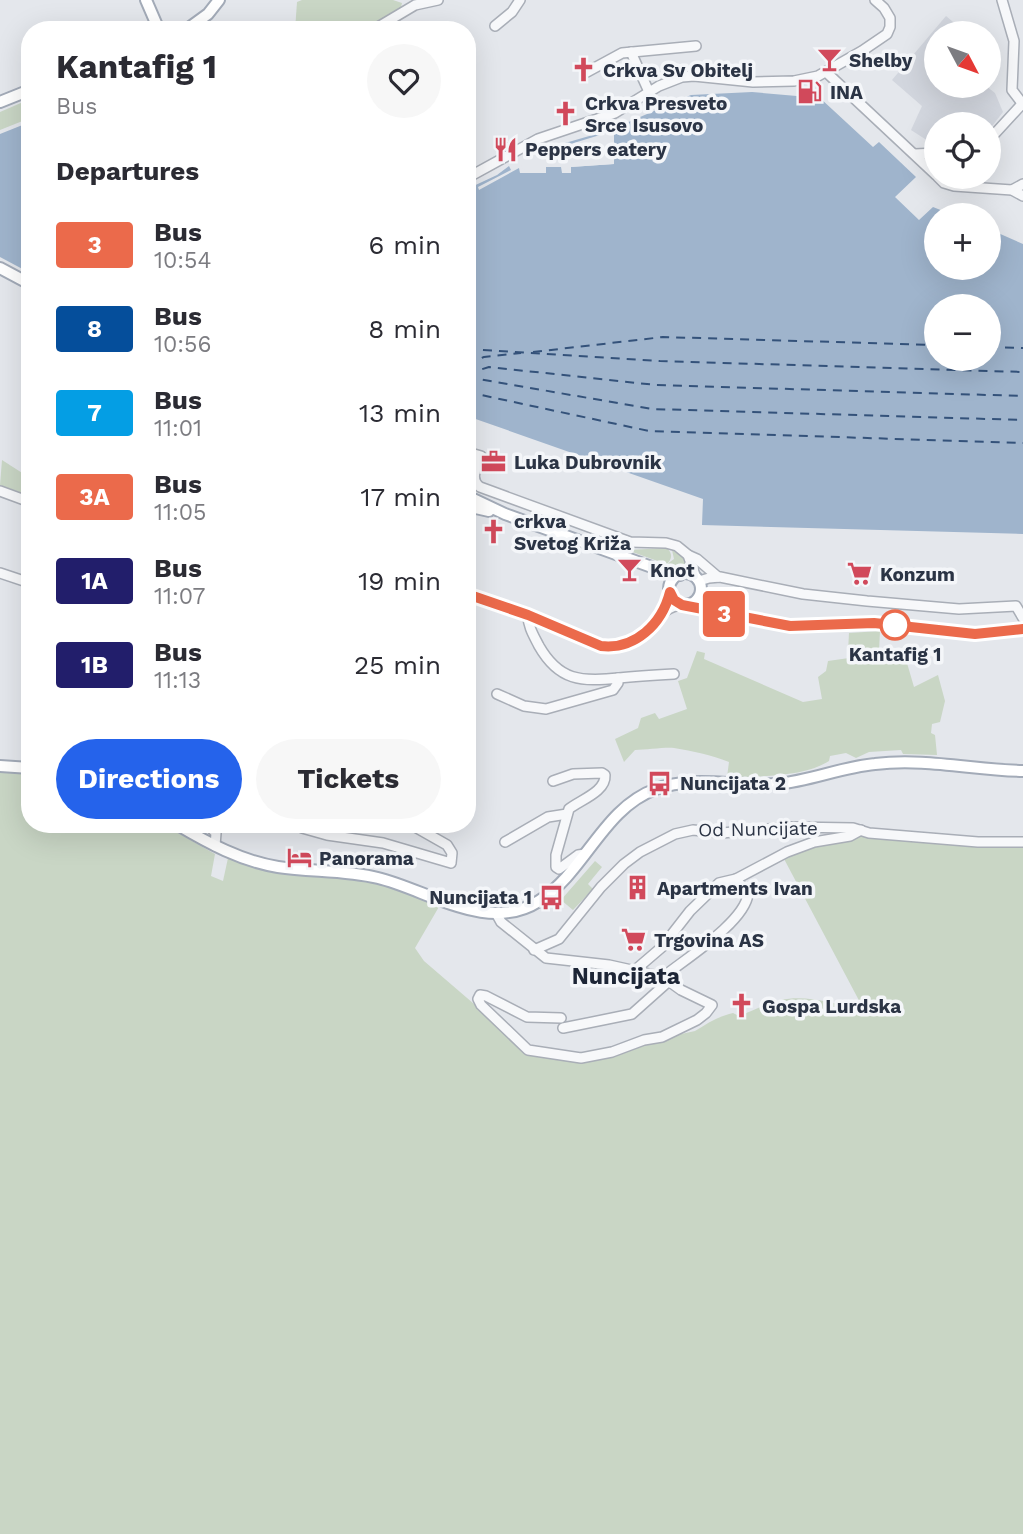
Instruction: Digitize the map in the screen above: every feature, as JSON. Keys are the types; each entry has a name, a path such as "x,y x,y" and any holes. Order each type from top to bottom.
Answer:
{"main road":[{"path":"145,0 155,21"},
{"path":"198,21 219,0"},
{"path":"0,102 21,94"},
{"path":"0,268 21,279"},
{"path":"476,500 505,514 660,570 697,580 704,601 719,613"},
{"path":"476,508 505,514"},
{"path":"660,570 674,600 685,605 790,626 874,623 975,634 1023,629"},
{"path":"670,589 681,574"},
{"path":"685,605 695,601 700,594"},
{"path":"192,833 250,860 275,866 346,872 379,878 469,909 496,913 517,911 537,902 556,888 611,821 633,801 671,785 776,784 891,762 1023,771"},
{"path":"0,766 21,767"}],"street":[{"path":"388,21 415,5 438,0"},
{"path":"495,26 512,12 520,0"},
{"path":"476,173 538,139 609,116 670,81 694,76 753,82 794,81 826,72 887,34 890,27 888,14 875,0"},
{"path":"1001,128 1023,103 1012,90 1014,50 1010,24 1002,0"},
{"path":"587,72 612,56 696,46"},
{"path":"631,52 649,92"},
{"path":"826,72 924,164"},
{"path":"915,155 924,154"},
{"path":"1012,190 1023,184"},
{"path":"998,189 1012,190 1023,196"},
{"path":"476,455 481,456 476,472"},
{"path":"476,484 630,542 672,544 689,559 697,580 720,578 828,597 959,609 1016,606 1023,618"},
{"path":"0,491 21,499"},
{"path":"681,574 689,559"},
{"path":"689,559 697,559 720,578"},
{"path":"0,573 21,580"},
{"path":"662,614 670,589"},
{"path":"476,597 609,647 624,645 641,637 671,607 685,605"},
{"path":"528,615 529,626 549,662 577,680 674,674"},
{"path":"497,694 534,708 552,708 613,690 618,678"},
{"path":"553,781 573,774 605,775 606,781 601,788 573,805 567,814 566,826 556,855 556,867 559,869 578,855 585,854"},
{"path":"505,842 548,817 567,814"},
{"name":"Od Nuncijate","path":"534,950 559,939 601,887 639,852 675,834 693,830 722,833 791,827 853,828 978,842 1023,842"},
{"name":"Od Nuncijate","path":"634,971 662,947 707,893 719,883 736,879 787,852 814,842 850,836 861,830"},
{"path":"215,846 216,833"},
{"path":"320,833 383,843 452,863 452,853 447,845 426,833"},
{"path":"496,913 501,922 546,958 609,965 666,979 712,1005 697,1020 662,1037 582,1058 528,1050 481,1005 478,999 480,995 534,1019 562,1023 632,1014 666,979 744,909 747,894 736,879"}],"shaded area":[{"path":"924,42 924,98 997,98 1003,112 1001,115 1001,112 924,112 924,138 911,130 922,106 892,80"}],"green space":[{"path":"393,0 402,3 397,21 296,21 297,2"},
{"path":"21,103 21,122 0,130 0,112"},
{"path":"2,460 21,472 21,493 0,485"},
{"path":"667,548 671,556 667,564 674,559 672,550 685,559 685,568 682,571 657,565 663,563 627,550"},
{"path":"880,631 879,651 848,652 849,633"},
{"path":"697,651 705,653 704,659 803,702 822,699 818,677 826,671 828,661 877,654 907,663 914,687 938,675 945,701 940,722 932,724 931,733 935,735 937,755 903,754 901,750 869,752 856,758 846,753 830,756 829,761 807,770 752,777 727,777 729,762 674,748 635,750 624,762 615,739 638,728 641,718 655,713 659,719 687,709 678,681 687,678"},
{"path":"0,770 21,772 21,833 178,833 215,854 211,876 223,881 228,858 303,876 367,880 440,905 415,948 424,961 495,1022 525,1054 567,1059 695,1031 723,1016 733,1013 739,1016 791,998 863,1008 783,857 802,849 860,834 976,847 1023,845 1023,1534 0,1534"},
{"path":"595,861 602,867 588,884 593,889 573,910 561,900"}],"water":[{"path":"752,92 820,98 873,147 879,142 916,177 895,197 919,220 924,215 924,280 1001,280 1001,234 1023,244 1023,534 702,525 703,499 476,419 476,185 509,166 511,170 478,187 479,190 519,168 520,173 546,172 546,167 562,167 562,173 571,172 570,167 614,164 613,131 541,153 541,150 610,130 691,95"},
{"path":"21,126 21,268 0,257 0,134"}],"pier":[{"path":"614,134 614,164 571,167 571,173 562,173 561,167 546,167 546,173 520,173 521,165 523,170 542,169 545,164 562,164 567,170 570,163 611,161 610,136 539,155"}],"ferry route":[{"path":"533,352 663,337 924,345"},
{"path":"1001,347 1023,348"},
{"path":"476,350 660,361 1023,372"},
{"path":"476,360 521,353"},
{"path":"476,371 489,367 656,385 1023,396"},
{"path":"476,379 652,409 1023,420"},
{"path":"476,394 649,431 1023,443"}],"bus line":[{"name":"3","path":"476,596 609,647 624,645 641,637 662,614 670,592 671,597 682,605 790,626 823,627 874,623 975,634 1023,629"}],"place":[{"name":"Shelby","path":"829,60"},
{"name":"Crkva Sv Obitelj","path":"583,70"},
{"name":"INA","path":"810,92"},
{"name":"Crkva Presveto Srce Isusovo","path":"565,114"},
{"name":"Peppers eatery","path":"505,149"},
{"name":"Luka Dubrovnik","path":"494,462"},
{"name":"crkva Svetog Križa","path":"494,532"},
{"name":"Knot","path":"630,570"},
{"name":"Konzum","path":"860,574"},
{"name":"Kantafig 1","path":"895,625"},
{"name":"Nuncijata 2","path":"660,783"},
{"name":"Panorama","path":"299,858"},
{"name":"Apartments Ivan","path":"637,888"},
{"name":"Nuncijata 1","path":"552,897"},
{"name":"Trgovina AS","path":"634,940"},
{"name":"Gospa Lurdska","path":"742,1006"}],"district":[{"name":"Nuncijata","path":"626,976"}]}
